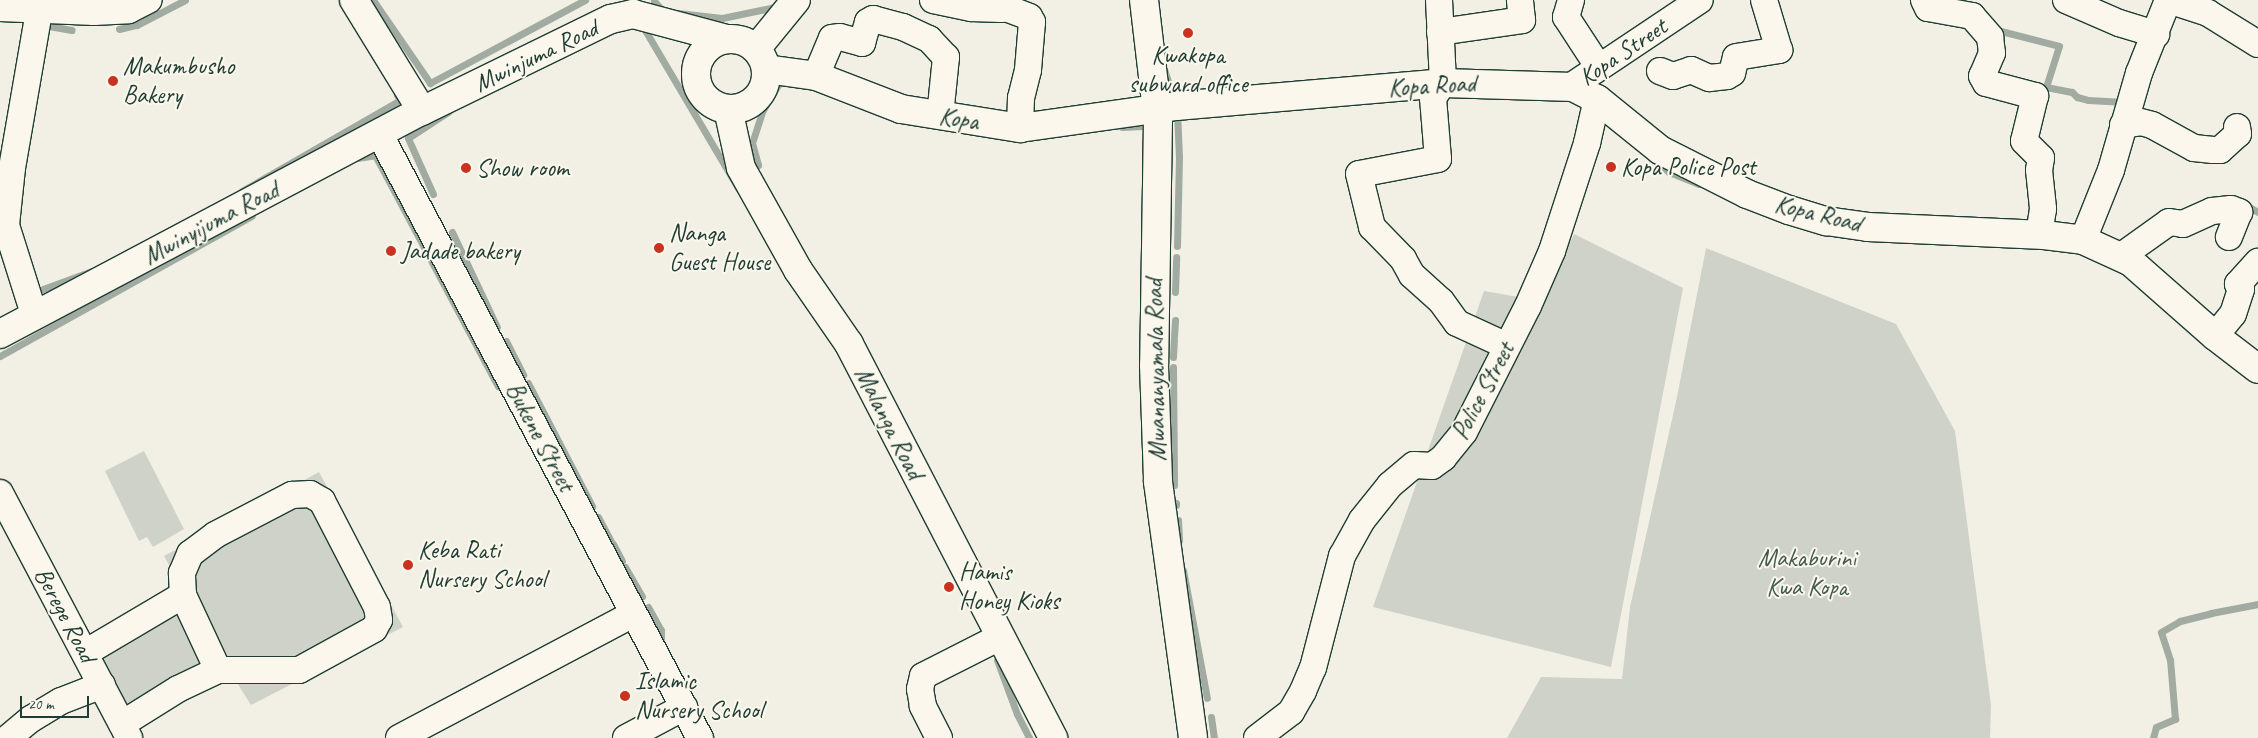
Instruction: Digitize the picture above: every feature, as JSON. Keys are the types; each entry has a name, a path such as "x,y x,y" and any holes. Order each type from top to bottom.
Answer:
{"street":[{"path":"354,0 422,111"},
{"path":"726,39 709,46 698,62 695,73 702,94 709,102 728,109 742,108 754,102 762,92 761,59 796,0"},
{"path":"912,32 912,11 924,0"},
{"path":"933,0 970,8 1007,4 1030,17 1032,22 1028,70 1021,98 1020,128"},
{"name":"Mwananyamala Road","path":"1144,0 1157,110 1154,365 1158,482 1192,738"},
{"path":"1438,0 1443,83 1434,98 1438,159 1359,174 1372,227 1403,259 1430,294 1441,301 1457,323 1507,346"},
{"path":"1440,32 1522,20 1520,0"},
{"path":"1571,0 1566,17 1598,66"},
{"name":"Kopa Street","path":"1570,87 1598,66 1700,0"},
{"path":"1660,71 1672,76 1691,70 1709,78 1727,76 1732,73 1736,57 1779,50 1764,0"},
{"path":"1924,0 1928,8 1972,16 1981,26 1993,43 1992,53 1982,76 1986,83 2035,96 2024,141 2041,158 2039,170 2043,210 2039,235"},
{"path":"2066,0 2119,23 2156,34"},
{"path":"2083,240 2111,170 2139,73 2168,0 2208,13 2258,44"},
{"path":"0,8 39,11 136,3"},
{"path":"34,314 6,226 12,168 39,11"},
{"path":"641,12 726,39 747,42 761,59"},
{"path":"641,12 698,62"},
{"name":"Mwinjuma Road","path":"422,111 605,22 641,12"},
{"path":"816,76 832,38 840,37 862,43 870,20 886,22 929,39 946,57 940,116"},
{"name":"Kopa","path":"761,59 816,76 901,109 1020,128 1157,110"},
{"name":"Kopa Road","path":"1157,110 1443,83 1570,87 1597,99 1660,150 1747,194 1789,210 1826,221 1868,227 2039,235 2083,240 2120,257 2157,284 2215,336 2258,369"},
{"name":"Police Street","path":"1257,738 1291,712 1304,691 1313,668 1342,556 1362,520 1390,485 1414,465 1432,466 1454,448 1507,346 1552,250 1587,143 1597,99"},
{"name":"Malanga Road","path":"728,109 741,168 798,270 848,344 1052,738"},
{"name":"Mwinyijuma Road","path":"0,334 34,314 380,135 422,111"},
{"path":"2123,125 2141,122 2152,125 2194,148 2213,150 2220,150 2232,135 2238,134 2237,127"},
{"name":"Bukene Street","path":"380,135 700,738"},
{"path":"2120,257 2169,222 2183,224 2212,211 2231,209 2238,212 2229,237"},
{"path":"2215,336 2233,314 2241,289 2238,284 2258,262"},
{"name":"Berege Road","path":"0,493 125,731"},
{"path":"125,731 178,689 218,670 299,670 374,628 379,620 377,607 322,501 310,494 292,495 214,535 190,554 182,573 183,595 218,670"},
{"path":"85,653 183,595"},
{"path":"399,738 633,614"},
{"path":"939,738 923,706 920,689 923,676 1000,637"},
{"path":"8,738 31,719 61,701 102,685"},
{"path":"626,738 684,707"}],"green space":[{"path":"1574,234 1683,288 1611,667 1373,607 1484,291 1542,301"},
{"name":"Makaburini Kwa Kopa","path":"1706,248 1896,324 1955,431 1991,705 1990,738 1507,738 1541,677 1622,679 1630,607 1677,397"},
{"path":"144,451 184,529 153,547 147,537 139,541 105,471"},
{"path":"319,472 403,627 251,705 225,664 130,715 92,645 185,594 164,556"}],"waterway":[{"path":"119,29 137,25 185,0"},
{"path":"373,0 430,83 585,0"},
{"path":"654,1 664,12"},
{"path":"678,13 722,18 780,6"},
{"path":"43,25 72,30"},
{"path":"642,25 739,190"},
{"path":"1993,29 2059,46 2046,87 2072,92 2077,97 2088,100 2125,102"},
{"path":"1164,69 1175,102"},
{"path":"747,167 758,165 752,143 763,110 781,80 784,81"},
{"path":"242,191 400,100 397,95"},
{"path":"433,194 408,138 448,112"},
{"path":"1177,112 1179,157 1177,246"},
{"path":"1122,127 1143,126 1153,122"},
{"path":"357,158 375,155 498,386"},
{"path":"1654,160 1669,172 1699,184"},
{"path":"2244,204 2258,212"},
{"path":"0,356 252,216"},
{"path":"452,232 497,327"},
{"path":"1175,292 1176,257"},
{"path":"43,289 92,271"},
{"path":"1174,336 1175,320"},
{"path":"1173,357 1174,340"},
{"path":"506,341 523,375"},
{"path":"1173,367 1174,485"},
{"path":"528,383 592,506"},
{"path":"598,517 611,541"},
{"path":"1178,520 1179,540"},
{"path":"613,544 622,561"},
{"path":"625,567 642,596"},
{"path":"1183,570 1207,698"},
{"path":"2153,738 2156,727 2175,719 2170,660 2161,632 2180,621 2258,604"},
{"path":"648,607 661,630 661,640"},
{"path":"997,660 1017,714 1029,738"},
{"path":"1211,717 1214,738"}],"place":[{"name":"Kwakopa subward office","path":"1188,33"},
{"name":"Makumbusho Bakery","path":"113,81"},
{"name":"Kopa Police Post","path":"1611,167"},
{"name":"Show room","path":"466,168"},
{"name":"Nanga Guest House","path":"659,248"},
{"name":"Jadade bakery","path":"391,251"},
{"name":"Keba Rati Nursery School","path":"408,565"},
{"name":"Hamis Honey Kioks","path":"949,587"},
{"name":"Islamic Nursery School","path":"625,696"}]}
